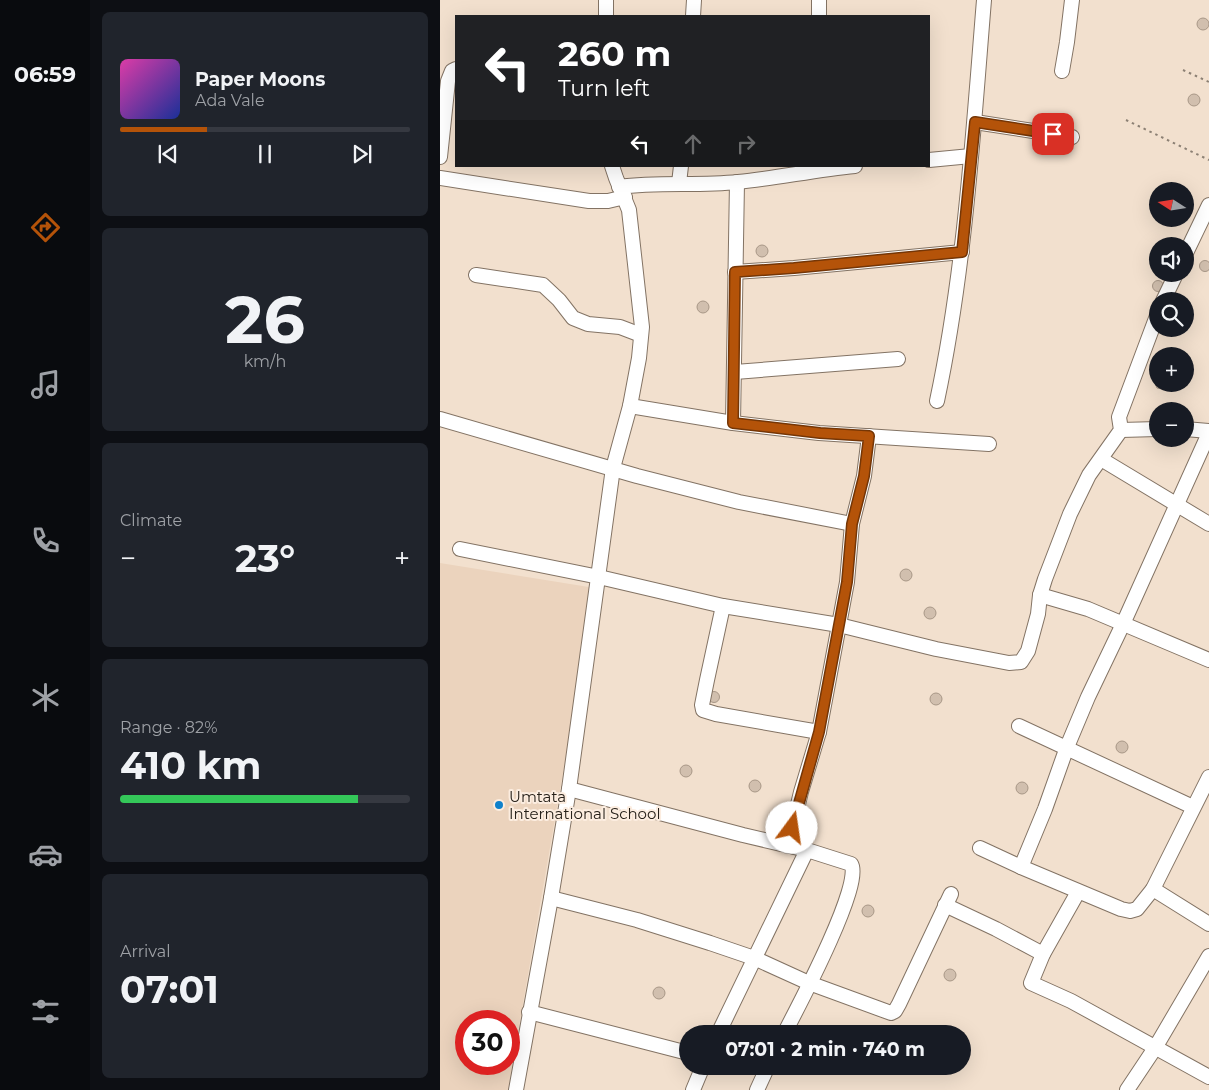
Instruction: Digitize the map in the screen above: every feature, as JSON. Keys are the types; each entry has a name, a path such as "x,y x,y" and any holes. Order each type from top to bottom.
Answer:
{"street":[{"path":"606,0 606,15"},
{"path":"693,15 694,0"},
{"path":"819,0 819,15"},
{"path":"937,401 962,252 975,122 984,0"},
{"path":"1062,71 1068,42 1072,0"},
{"path":"440,157 448,81 452,71 455,70"},
{"path":"975,122 1072,137"},
{"path":"930,160 971,156"},
{"path":"516,1090 569,789 613,468 630,406 642,335 629,210 612,167"},
{"path":"679,183 681,167"},
{"path":"440,178 589,201 608,201 622,192 679,183 737,182 815,168 835,167"},
{"path":"733,423 737,182"},
{"path":"1194,237 1209,205"},
{"path":"735,272 962,252"},
{"path":"476,276 543,286 559,300 573,318 588,324 620,327 642,335"},
{"path":"460,550 599,577 723,606 839,624 936,649 1016,663 1021,662 1028,651 1038,614 1040,595 1070,514 1089,475 1121,430 1119,417 1149,337"},
{"path":"735,372 898,359"},
{"path":"630,406 733,423 820,433 989,444"},
{"path":"440,419 738,502 852,524"},
{"path":"1121,430 1149,429"},
{"path":"1021,867 1045,809 1067,747 1209,432 1194,430"},
{"path":"788,846 801,792 819,732 847,582 852,524 864,476 869,436"},
{"path":"1101,459 1209,524"},
{"path":"1040,595 1088,609 1209,660"},
{"path":"723,606 707,680 702,706 703,710 716,714 819,732"},
{"path":"1019,726 1194,807"},
{"path":"980,848 1121,909 1130,911 1137,909 1153,889 1208,780"},
{"path":"569,789 807,850 851,864 854,870 852,882 840,919 788,1025"},
{"path":"722,1025 807,850"},
{"path":"1153,889 1209,924"},
{"path":"1078,892 1043,954 1031,982 1071,1001 1209,1076"},
{"path":"551,898 637,920 754,958 809,983 881,1010 893,1012 906,989 948,899 996,929 1043,954"},
{"path":"1127,1090 1156,1048 1209,956"},
{"path":"529,1012 679,1051"},
{"path":"693,1090 699,1075"},
{"path":"757,1090 764,1075"}],"path":[{"path":"1183,70 1209,82"},
{"path":"1126,120 1209,160"}],"shaded area":[{"name":"Umtata International School","path":"440,563 595,588 520,1021 520,1010 455,1010 455,1075 511,1075 508,1090 440,1090"}],"building":[{"path":"1203,18 1209,24 1203,30 1197,24"},
{"path":"1194,94 1200,100 1194,106 1188,100"},
{"path":"762,245 768,251 762,257 756,251"},
{"path":"1205,260 1209,262 1209,270 1205,272 1201,270 1199,266 1201,262"},
{"path":"1154,282 1162,282 1162,290 1158,292 1152,286"},
{"path":"703,301 709,307 703,313 697,307"},
{"path":"906,569 912,575 906,581 900,575"},
{"path":"930,607 936,613 930,619 924,613"},
{"path":"712,692 716,692 719,697 718,701 712,702 709,699 709,695"},
{"path":"936,693 942,699 936,705 930,699"},
{"path":"1122,741 1128,747 1122,753 1116,747"},
{"path":"686,765 692,771 686,777 680,771"},
{"path":"755,780 761,786 755,792 749,786"},
{"path":"1022,782 1028,788 1022,794 1016,788"},
{"path":"868,905 874,911 868,917 862,911"},
{"path":"950,969 956,975 950,981 944,975"},
{"path":"659,987 665,993 659,999 653,993"}],"place":[{"name":"Umtata International School","path":"499,805"}],"route":[{"path":"792,828 819,732 847,582 852,524 864,476 869,436 820,433 733,423 735,272 962,252 975,122 1053,134"}]}
